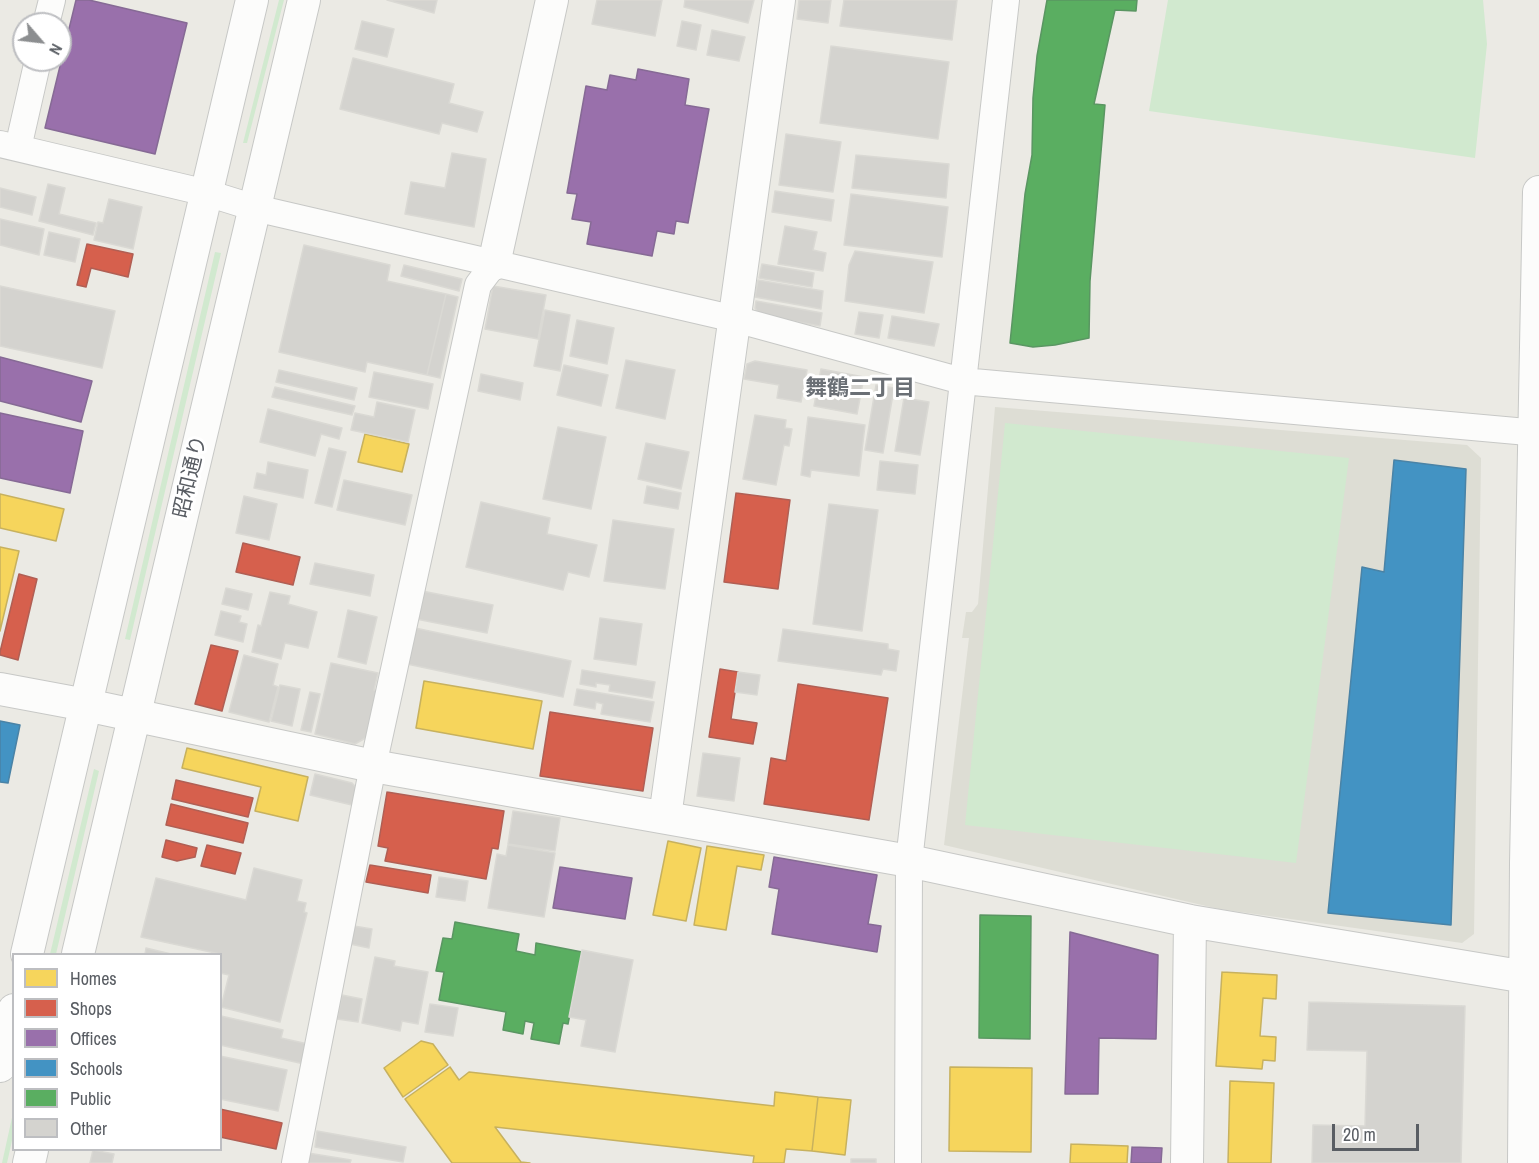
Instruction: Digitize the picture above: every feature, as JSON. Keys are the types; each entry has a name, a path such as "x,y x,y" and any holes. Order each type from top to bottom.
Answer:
{"street":[{"path":"27,953 252,0"},
{"name":"昭和通り","path":"78,953 304,0"},
{"path":"295,1163 373,766 478,285 495,264 552,0"},
{"path":"665,817 779,0"},
{"path":"908,1163 909,861 1006,0"},
{"path":"34,72 9,146 207,193 255,208 735,319 962,381 1537,433"},
{"path":"1524,1163 1526,976 1532,863 1539,192"},
{"path":"0,689 373,766 909,861 1190,921 1526,976"},
{"path":"1187,1163 1190,921"},
{"path":"0,1066 12,1018"}],"shaded area":[{"path":"995,407 1467,445 1481,458 1474,934 1462,943 1219,909 944,845 969,638 962,638 966,612 972,612 978,604"}],"green space":[{"path":"279,0 284,0 247,143 243,143"},
{"path":"1168,0 1483,0 1487,44 1475,158 1149,111"},
{"path":"215,252 221,253 130,640 125,639"},
{"path":"1005,423 1349,458 1296,863 965,825"},
{"path":"94,769 99,771 56,953 50,953"},
{"path":"12,1118 12,1140 7,1163 2,1163"}],"building: Homes":[{"path":"365,434 409,444 402,472 358,462"},
{"path":"0,494 64,509 56,541 0,528"},
{"path":"0,547 19,551 0,631"},
{"path":"424,681 542,701 533,749 416,728"},
{"path":"187,748 308,777 298,821 255,811 261,787 182,768"},
{"path":"668,841 701,848 686,921 653,915"},
{"path":"707,846 764,855 761,870 737,866 726,930 694,925"},
{"path":"1222,972 1277,975 1276,999 1263,998 1260,1036 1276,1037 1275,1061 1263,1060 1262,1069 1216,1066"},
{"path":"421,1041 433,1044 448,1065 403,1097 384,1068"},
{"path":"450,1067 459,1080 469,1072 774,1106 775,1092 818,1097 812,1151 786,1149 784,1163 753,1163 754,1156 495,1127 521,1162 530,1163 452,1163 405,1099"},
{"path":"950,1067 1032,1068 1031,1152 949,1151"},
{"path":"1230,1081 1274,1083 1271,1163 1228,1163"},
{"path":"818,1097 851,1100 845,1155 812,1151"},
{"path":"1071,1144 1128,1146 1127,1163 1070,1163"}],"building: Shops":[{"path":"87,244 133,254 128,277 91,268 86,287 77,285"},
{"path":"736,493 790,500 778,589 724,582"},
{"path":"243,543 300,557 293,585 236,572"},
{"path":"19,574 37,579 18,660 0,655 0,652"},
{"path":"211,645 238,651 222,711 195,704"},
{"path":"720,669 738,672 731,719 757,723 753,744 709,737"},
{"path":"798,684 888,698 869,820 764,804 771,758 786,761"},
{"path":"550,712 653,728 643,791 540,776"},
{"path":"176,780 253,798 248,817 172,799"},
{"path":"387,792 504,811 498,849 492,848 486,879 385,861 388,848 378,846"},
{"path":"171,804 248,823 243,843 166,825"},
{"path":"166,840 197,848 195,857 177,861 162,857"},
{"path":"207,845 241,853 235,874 201,866"},
{"path":"370,865 431,875 428,893 366,882"},
{"path":"222,1109 282,1123 276,1149 222,1137"}],"building: Offices":[{"path":"76,0 89,0 187,23 155,154 45,128 59,72 72,72 72,17"},
{"path":"638,69 689,79 685,105 709,109 688,223 676,221 674,234 657,231 652,256 587,244 591,222 572,219 577,194 567,193 586,86 607,90 610,75 636,80"},
{"path":"0,357 92,381 81,422 0,401"},
{"path":"0,413 83,431 70,493 0,478"},
{"path":"774,857 877,875 868,924 881,926 877,952 772,934 779,889 769,887"},
{"path":"560,867 632,878 625,919 553,908"},
{"path":"1070,932 1158,955 1156,1039 1099,1038 1098,1094 1065,1094"},
{"path":"1132,1147 1162,1148 1161,1163 1131,1163"}],"building: Schools":[{"path":"1394,460 1466,469 1451,925 1328,913 1362,567 1384,572"},
{"path":"0,721 20,725 8,783 0,782"}],"building: Public":[{"path":"1047,0 1137,0 1136,11 1115,10 1094,104 1105,105 1090,281 1089,338 1033,347 1010,343 1025,194 1032,155 1033,98 1037,56"},
{"path":"980,915 1031,916 1030,1039 979,1038"},
{"path":"455,922 519,934 516,951 535,955 536,943 582,952 568,1024 563,1023 559,1044 531,1039 534,1023 525,1021 523,1034 503,1030 506,1012 439,1000 444,972 436,971 443,938 452,939"}],"building: Other":[{"path":"387,0 437,0 434,13"},
{"path":"597,0 662,0 655,36 592,24"},
{"path":"685,0 754,0 748,23 684,7"},
{"path":"799,0 831,0 828,23 797,19"},
{"path":"844,0 957,0 952,40 840,26"},
{"path":"362,21 394,29 387,57 355,49"},
{"path":"682,21 701,25 696,50 677,46"},
{"path":"712,30 745,37 739,61 707,55"},
{"path":"831,46 949,62 938,139 820,123"},
{"path":"353,58 454,84 449,103 483,112 477,132 442,123 439,134 340,109"},
{"path":"786,134 841,142 833,192 779,185"},
{"path":"452,153 486,159 474,227 405,214 411,182 445,188"},
{"path":"856,155 949,164 946,198 852,188"},
{"path":"48,184 65,188 59,214 96,223 93,235 39,221"},
{"path":"0,188 36,197 32,215 0,207"},
{"path":"775,191 834,200 831,221 772,212"},
{"path":"851,194 948,207 942,257 844,245"},
{"path":"109,199 142,207 133,249 94,240 98,222 103,223"},
{"path":"0,219 44,229 39,255 0,245"},
{"path":"785,226 817,232 813,250 826,253 823,271 778,264"},
{"path":"49,232 80,239 75,262 44,255"},
{"path":"304,245 390,265 387,281 446,294 427,375 367,362 365,372 279,352"},
{"path":"855,251 933,262 924,313 845,301 849,265"},
{"path":"762,264 814,273 812,287 759,278"},
{"path":"404,265 462,279 459,291 401,276"},
{"path":"758,280 823,291 821,309 755,297"},
{"path":"0,286 115,311 102,368 0,346"},
{"path":"493,286 546,295 538,339 485,329"},
{"path":"446,294 458,297 440,378 427,375"},
{"path":"756,301 822,313 820,326 760,315 755,308"},
{"path":"545,310 570,315 560,371 534,366"},
{"path":"859,312 883,315 879,338 855,334"},
{"path":"892,316 939,324 934,346 888,338"},
{"path":"577,320 614,328 607,364 570,356"},
{"path":"626,360 675,370 665,419 616,408"},
{"path":"755,361 807,370 801,402 777,398 779,385 744,379 747,364"},
{"path":"564,365 608,375 601,406 557,395"},
{"path":"821,369 864,377 857,414 814,406"},
{"path":"279,370 357,388 354,400 276,382"},
{"path":"374,372 433,384 428,409 369,397"},
{"path":"481,374 523,383 520,400 478,391"},
{"path":"876,385 894,388 883,453 865,450"},
{"path":"275,387 355,406 352,415 272,397"},
{"path":"904,398 929,402 920,455 895,451"},
{"path":"377,402 415,410 408,442 351,430 355,413 374,417"},
{"path":"268,409 342,428 339,439 321,434 315,456 260,442"},
{"path":"755,415 786,420 785,428 792,429 789,446 784,445 776,485 743,479"},
{"path":"808,417 865,425 859,476 811,470 810,477 801,475"},
{"path":"558,427 606,437 591,509 543,499"},
{"path":"646,443 689,452 681,489 638,479"},
{"path":"329,448 346,452 332,507 315,503"},
{"path":"880,461 918,465 915,494 877,490"},
{"path":"268,462 308,470 303,498 254,488 257,473 266,475"},
{"path":"344,480 412,495 405,525 337,510"},
{"path":"647,486 681,493 678,509 644,503"},
{"path":"244,496 277,504 269,540 236,533"},
{"path":"481,502 550,518 547,534 597,545 589,577 568,572 563,590 466,567"},
{"path":"829,504 878,510 862,631 813,624"},
{"path":"613,520 674,529 665,589 604,581"},
{"path":"315,563 374,575 370,596 310,584"},
{"path":"226,588 252,594 248,610 222,604"},
{"path":"417,590 493,605 487,633 411,618"},
{"path":"270,592 290,596 288,604 317,612 308,648 285,643 281,659 252,652 258,625 261,626"},
{"path":"348,610 377,617 366,664 338,657"},
{"path":"221,611 241,616 239,622 247,624 243,642 215,635"},
{"path":"600,618 642,624 636,665 594,659"},
{"path":"415,628 571,661 563,697 407,664"},
{"path":"783,629 888,644 888,649 899,651 896,671 883,669 881,675 778,661"},
{"path":"244,655 278,664 273,685 278,687 269,722 229,712"},
{"path":"331,663 378,673 374,690 381,691 369,736 355,744 315,734"},
{"path":"582,670 655,682 652,698 609,691 610,685 596,683 596,687 580,684"},
{"path":"738,672 760,675 757,695 735,692"},
{"path":"280,685 300,689 292,726 271,721"},
{"path":"577,689 654,702 650,722 601,714 603,704 596,702 595,709 574,705"},
{"path":"310,692 320,694 311,732 301,730"},
{"path":"703,753 740,758 734,801 697,796"},
{"path":"315,774 352,783 359,791 356,806 310,795"},
{"path":"513,811 560,818 555,851 508,844"},
{"path":"508,845 555,853 544,917 488,908 497,854 506,856"},
{"path":"254,868 302,880 297,901 306,903 304,912 307,913 280,1022 222,1007 229,975 222,973 222,953 141,937 156,878 246,900"},
{"path":"439,877 468,881 465,901 436,897"},
{"path":"354,926 372,929 369,948 350,944"},
{"path":"146,948 167,953 145,953"},
{"path":"582,950 633,960 615,1052 581,1046 586,1020 569,1017"},
{"path":"375,957 395,961 394,966 428,972 418,1024 402,1021 400,1031 362,1023"},
{"path":"342,995 362,999 358,1022 337,1019"},
{"path":"1309,1002 1465,1006 1461,1163 1312,1163 1313,1125 1365,1126 1367,1051 1307,1050"},
{"path":"430,1004 458,1008 453,1036 425,1032"},
{"path":"222,1016 283,1030 281,1038 308,1044 304,1064 222,1045"},
{"path":"222,1056 287,1070 278,1111 222,1099"},
{"path":"317,1131 406,1147 403,1162 315,1147"},
{"path":"93,1151 114,1154 112,1163 90,1163"},
{"path":"308,1153 351,1160 350,1163 307,1163"},
{"path":"851,1159 876,1159 876,1163 851,1163"}],"district":[{"name":"舞鶴二丁目","path":"860,389"}]}
